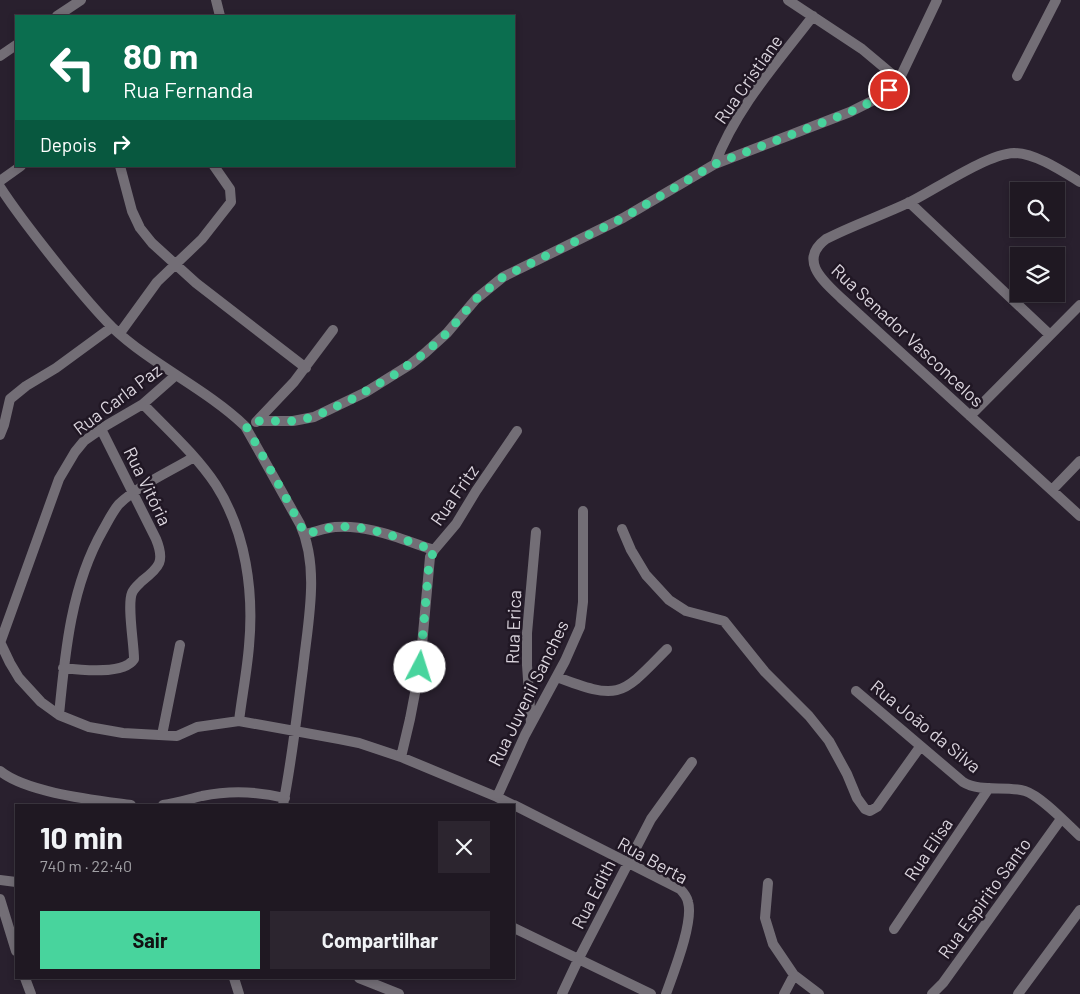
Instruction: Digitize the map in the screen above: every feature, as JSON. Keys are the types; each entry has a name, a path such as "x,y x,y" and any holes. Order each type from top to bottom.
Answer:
{"street":[{"path":"58,15 81,0"},
{"path":"216,0 220,15"},
{"path":"788,0 862,49 899,80"},
{"path":"246,426 258,421 293,421 314,417 366,392 425,353 447,333 476,299 503,277 623,218 715,164 862,106 880,97 899,80 938,0"},
{"path":"1017,76 1056,0"},
{"name":"Rua Cristiane","path":"715,164 727,135 746,104 813,16"},
{"path":"1,55 15,45"},
{"name":"Rua Senador Vasconcelos","path":"1080,182 1056,168 1023,154 1008,154 986,161 909,202 826,240 816,248 813,257 816,268 824,281 841,298 1080,516"},
{"path":"0,181 20,167"},
{"path":"120,167 132,211 140,228 152,243 262,336 306,368"},
{"path":"0,435 9,403 16,394 116,330 157,282 214,226 228,207 232,196 225,180 215,167"},
{"path":"0,188 19,216 78,290 116,330 234,415 246,426 305,534 312,586 295,731 284,802 265,793 245,791 210,795 169,804"},
{"path":"909,202 1050,335"},
{"path":"970,416 1080,305"},
{"path":"258,421 306,368 333,330"},
{"name":"Rua Carla Paz","path":"0,642 61,474 75,452 84,441 142,404 176,375"},
{"path":"142,404 194,457 216,485 237,528 249,580 249,646 239,721"},
{"name":"Rua Vitória","path":"64,668 83,670 116,669 132,662 134,652 131,608 132,592 154,570 161,560 160,548 156,539 101,429"},
{"name":"Rua Fritz","path":"401,757 420,667 429,564 434,550 456,524 517,431"},
{"path":"59,715 64,668 74,609 84,570 92,549 118,505 134,493 194,457"},
{"path":"1052,490 1080,461"},
{"name":"Rua Juvenil Sanches","path":"497,797 531,724 572,647 581,620 583,602 583,512"},
{"path":"305,534 336,527 354,528 434,550"},
{"path":"622,529 631,550 646,575 669,600 686,611 724,621 765,672 809,716 829,741 847,774 857,798 865,810 870,811 877,807 920,746"},
{"name":"Rua Erica","path":"531,724 527,633 536,532"},
{"name":"Rua Berta","path":"0,642 19,678 42,702 59,715 89,727 103,731 177,736 197,727 239,721 295,731 359,744 401,757 512,804"},
{"path":"162,735 180,645"},
{"path":"557,677 593,690 614,692 636,681 666,649"},
{"name":"Rua João da Silva","path":"856,691 968,785 1027,792 1040,800 1080,836"},
{"name":"Rua Edith","path":"562,994 578,958 654,814 692,762"},
{"path":"0,771 9,778 24,785 124,804"},
{"name":"Rua Elisa","path":"894,929 989,788"},
{"name":"Rua Berta","path":"515,806 680,889 686,896 689,903 686,929 666,994"},
{"name":"Rua Espirito Santo","path":"932,994 943,983 1061,819"},
{"path":"0,880 15,882"},
{"path":"768,883 765,918 773,944 794,975 819,994"},
{"path":"0,899 15,948"},
{"path":"1018,994 1080,910"},
{"path":"515,928 651,994"},
{"path":"784,994 794,975"},
{"path":"25,979 31,994"},
{"path":"234,979 236,993"},
{"path":"362,979 399,994"}],"route":[{"path":"420,667 429,564 434,550 354,528 336,527 305,534 246,426 258,421 293,421 314,417 366,392 425,353 447,333 476,299 503,277 623,218 715,164 850,112 880,97 889,90"}]}
